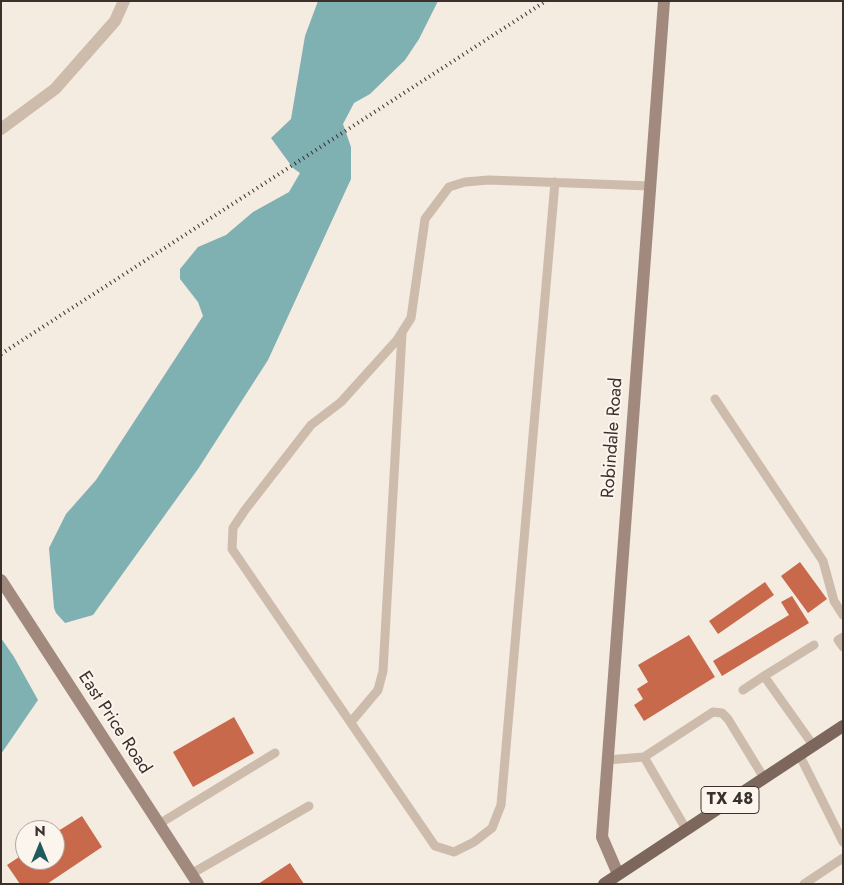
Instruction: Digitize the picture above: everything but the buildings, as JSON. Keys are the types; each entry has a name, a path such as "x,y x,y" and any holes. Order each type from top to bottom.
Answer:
{"main road":[{"name":"TX 48","path":"604,884 621,879 686,829 843,726"}],"street":[{"path":"1,129 55,89 115,21 124,1"},
{"name":"Robindale Road","path":"621,879 602,837 664,1"},
{"name":"East Price Road","path":"1,580 195,879"}],"lane":[{"path":"555,182 501,805 492,828 474,842 454,852 435,846 232,549 233,528 310,425 340,402 397,340 410,318 425,219 449,186 464,182 489,180 555,182 650,186"},
{"path":"351,722 378,690 383,671 402,331"},
{"path":"715,399 822,561 834,601 843,615"},
{"path":"843,637 838,640 843,647"},
{"path":"742,690 814,645"},
{"path":"764,676 813,745"},
{"path":"607,760 644,757 713,712 722,713 728,718 764,778"},
{"path":"159,824 275,753"},
{"path":"799,754 843,842"},
{"path":"644,757 686,829"},
{"path":"195,879 308,806"},
{"path":"804,884 843,858"}],"water":[{"path":"318,1 438,1 419,39 405,60 370,94 354,103 343,124 351,147 351,179 268,360 198,469 93,615 65,623 54,608 49,548 66,514 96,480 203,316 198,302 180,279 180,269 198,247 226,235 253,212 289,192 300,173 293,168 271,138 291,119 305,36"},
{"path":"1,638 38,700 1,754"}],"railway":[{"path":"1,354 546,1"}]}
